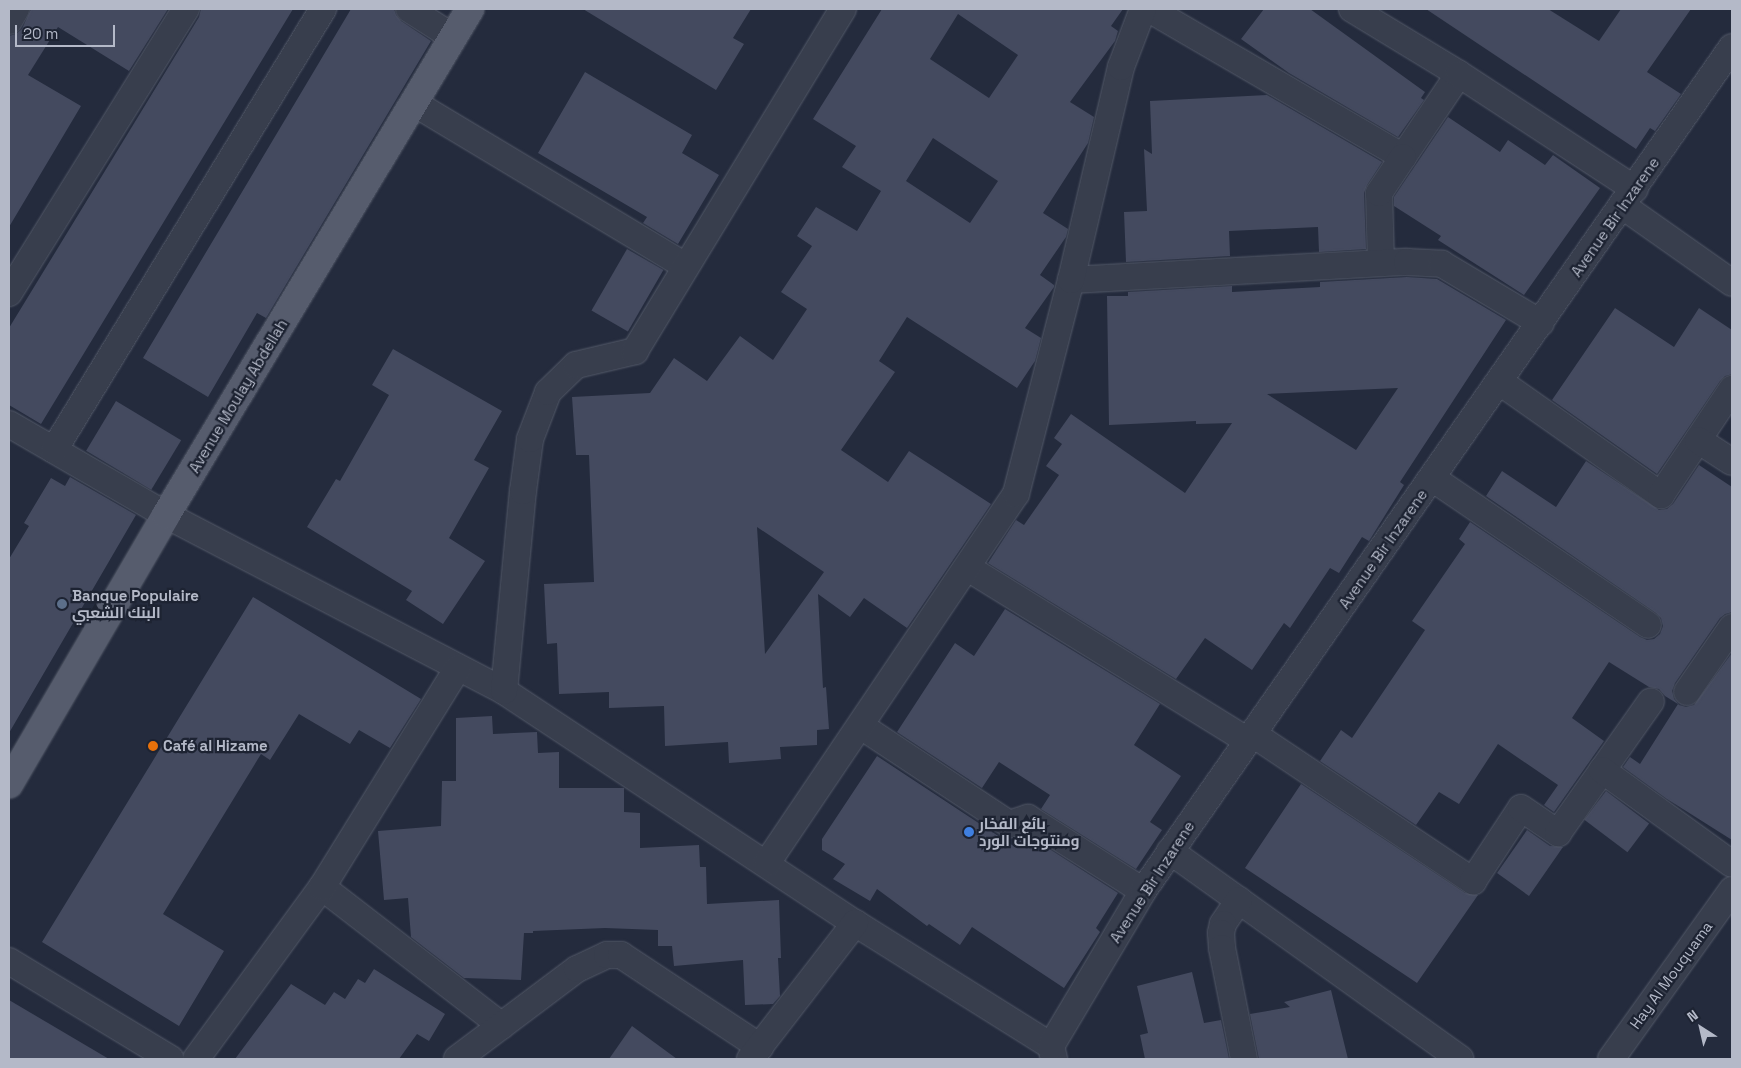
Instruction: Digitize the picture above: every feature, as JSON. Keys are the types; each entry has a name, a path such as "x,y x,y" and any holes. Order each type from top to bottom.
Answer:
{"main road":[{"name":"Avenue Moulay Abdellah","path":"9,784 166,515 470,9"}],"street":[{"path":"9,21 16,9"},
{"path":"9,292 186,9"},
{"path":"54,450 323,9"},
{"path":"409,9 453,37"},
{"path":"504,691 523,491 530,439 548,392 576,365 634,351 843,9"},
{"path":"767,863 968,568 1016,494 1071,280 1121,68 1143,9"},
{"path":"1149,9 1403,157"},
{"path":"1352,9 1459,74 1629,198 1732,283"},
{"name":"Avenue Bir Inzarene","path":"1052,1053 1143,890 1629,198 1732,47"},
{"path":"1382,264 1379,193 1459,74"},
{"path":"414,103 685,266"},
{"path":"1071,280 1382,264 1442,264 1541,323"},
{"path":"1500,382 1662,496 1732,388"},
{"path":"9,424 166,515 504,691 1052,1053"},
{"path":"1698,440 1732,462"},
{"path":"1432,478 1648,625"},
{"path":"968,568 1251,737 1473,881 1521,808 1558,833 1651,701"},
{"path":"1687,692 1732,627"},
{"path":"196,1059 322,887 458,668"},
{"path":"861,726 1010,824 1028,818 1143,890"},
{"path":"1602,770 1732,864"},
{"path":"1170,851 1460,1059"},
{"path":"322,887 502,1026"},
{"name":"Hay Al Mouquama","path":"1611,1059 1732,890"},
{"path":"1239,900 1223,924 1221,932 1222,948 1244,1059"},
{"path":"457,1059 577,969 607,955 621,955 755,1053 855,923"},
{"path":"9,961 171,1059"}],"building":[{"path":"31,9 168,9 129,71 58,27 28,75 81,106 9,227 9,36 16,34 22,29"},
{"path":"201,9 293,9 41,424 9,405 9,328 199,17"},
{"path":"351,9 394,9 401,21 431,41 266,318 257,313 208,397 143,358"},
{"path":"583,9 751,9 733,38 744,44 716,90"},
{"path":"882,9 1123,9 1111,26 1118,31 1115,41 1070,102 1094,117 1088,143 1043,213 1068,229 1066,237 1040,275 1054,285 1054,287 1025,328 1041,338 1035,361 1017,388 907,317 879,361 895,372 841,450 888,482 909,451 991,504 907,628 864,598 850,617 818,594 823,688 826,687 829,729 817,730 817,745 780,747 781,759 729,763 728,742 665,746 664,706 609,708 609,692 559,694 557,643 547,644 544,584 594,582 589,455 576,455 572,397 650,393 674,358 707,381 740,336 773,360 807,309 781,292 812,246 797,236 816,207 857,231 881,191 842,167 856,146 813,119","holes":["958,14 1018,55 989,98 930,59","933,138 998,181 970,223 906,181","757,527 824,572 765,654"]},
{"path":"1264,9 1310,9 1425,92 1421,98 1424,100 1398,137 1289,73 1241,39"},
{"path":"1426,9 1548,9 1599,41 1621,9 1691,9 1647,72 1681,94 1655,131 1650,128 1636,149"},
{"path":"585,72 692,135 682,153 719,175 678,244 643,223 647,217 538,153"},
{"path":"1267,95 1382,162 1364,193 1366,249 1319,252 1318,227 1229,231 1230,256 1126,262 1124,212 1147,211 1144,149 1152,154 1150,101"},
{"path":"1448,117 1500,152 1508,140 1545,165 1553,155 1600,188 1524,295 1438,240 1441,236 1394,206 1394,197"},
{"path":"627,249 663,270 628,331 592,310"},
{"path":"1407,277 1437,279 1506,320 1400,482 1404,485 1369,541 1362,537 1339,573 1330,568 1290,628 1284,623 1252,670 1205,638 1176,679 988,563 1016,520 1024,525 1059,475 1046,466 1062,444 1054,438 1071,414 1185,493 1232,423 1196,424 1196,421 1109,425 1107,296 1128,296 1128,292 1232,286 1232,292 1320,287 1320,282","holes":["1398,388 1356,450 1267,394"]},
{"path":"1615,308 1674,347 1699,308 1732,330 1732,374 1725,376 1720,381 1657,474 1552,400"},
{"path":"393,349 502,411 474,460 489,468 449,538 485,561 443,624 406,600 412,591 307,527 336,479 340,481 389,395 372,385"},
{"path":"116,401 181,440 151,490 86,451"},
{"path":"1586,461 1659,510 1667,509 1673,504 1699,465 1732,487 1732,612 1720,618 1675,683 1672,691 1674,699 1679,705 1686,707 1694,705 1732,653 1732,840 1667,799 1623,767 1630,757 1640,764 1678,704 1665,696 1659,689 1649,687 1609,662 1572,718 1604,741 1554,812 1544,805 1558,785 1498,744 1459,804 1439,792 1416,825 1320,761 1341,730 1352,738 1425,630 1412,621 1465,544 1459,539 1470,522 1640,637 1647,640 1654,639 1660,634 1663,626 1661,618 1656,613 1486,496 1502,471 1556,507"},
{"path":"70,477 136,515 9,733 9,559 29,526 24,523 51,478 65,486"},
{"path":"253,597 421,699 390,748 359,730 350,744 299,714 270,760 261,754 163,914 224,951 179,1026 42,942"},
{"path":"1005,609 1160,704 1134,745 1181,776 1150,822 1162,830 1136,869 1041,809 1050,795 999,762 982,788 897,732 955,643 974,656"},
{"path":"492,716 493,734 537,732 538,753 559,752 559,788 624,788 624,812 640,813 640,848 699,845 700,867 706,867 707,904 779,900 781,958 778,958 780,996 773,1004 745,1005 743,960 674,966 672,946 658,946 658,930 605,928 524,933 521,980 464,978 411,937 408,898 384,900 378,831 441,826 442,781 456,781 456,718"},
{"path":"877,756 1015,847 1026,834 1118,893 1096,928 1100,932 1064,988 972,927 960,945 929,924 927,926 877,889 870,901 833,879 845,864 822,850 822,839"},
{"path":"1301,784 1465,893 1478,895 1417,983 1245,868"},
{"path":"1606,791 1649,823 1627,852 1584,820"},
{"path":"1527,830 1550,846 1563,847 1529,896 1497,873"},
{"path":"374,969 445,1014 429,1041 417,1034 399,1059 235,1059 291,984 325,1005 334,992 345,999 358,979 365,983"},
{"path":"1192,972 1204,1023 1221,1020 1229,1059 1145,1059 1140,1035 1148,1033 1137,986"},
{"path":"1331,990 1348,1059 1259,1059 1250,1014 1290,1007 1284,1002"},
{"path":"9,1000 109,1059 9,1059"},
{"path":"632,1026 677,1059 609,1059"}],"place":[{"name":"Banque Populaire البنك الشعبي","path":"62,604"},
{"name":"Café al Hizame","path":"153,746"},
{"name":"بائع الفخار ومنتوجات الورد","path":"969,832"}]}
